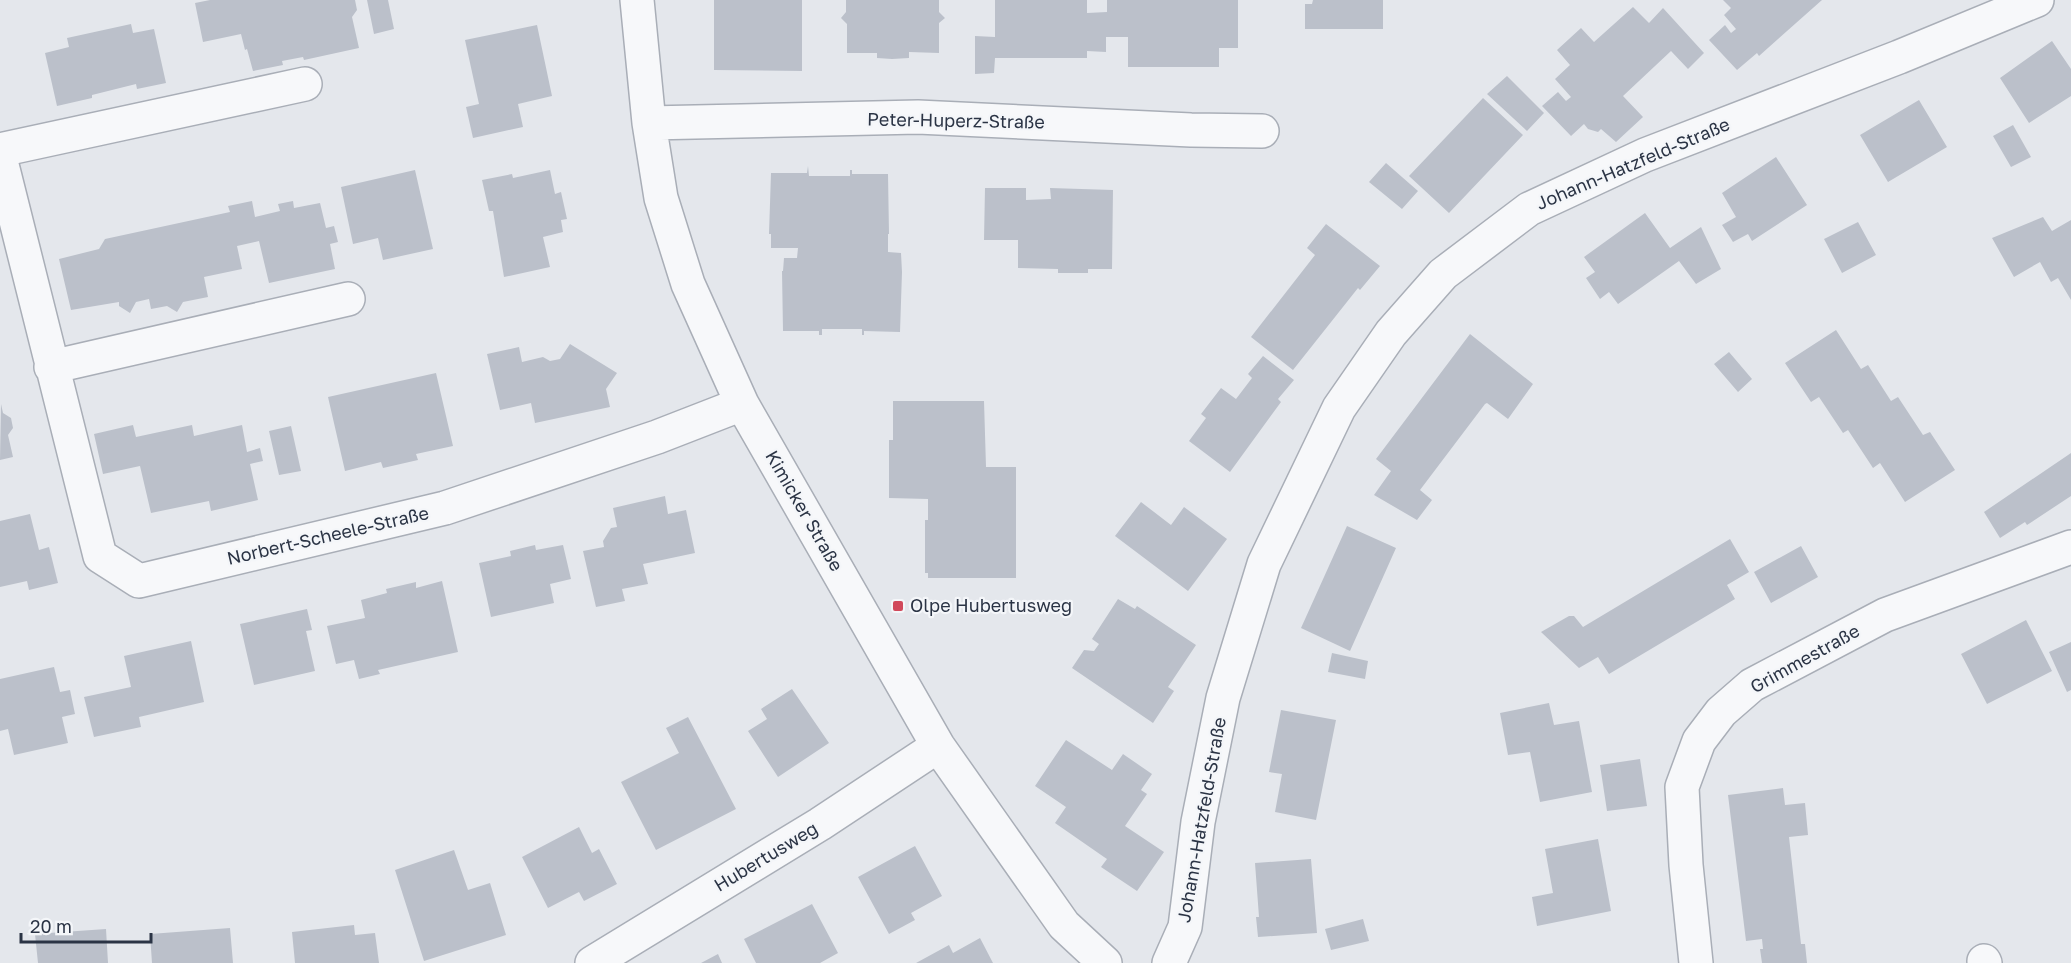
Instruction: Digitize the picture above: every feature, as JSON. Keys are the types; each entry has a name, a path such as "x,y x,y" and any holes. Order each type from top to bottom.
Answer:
{"street":[{"name":"Kimicker Straße","path":"637,0 649,123 661,198 688,284 742,404 938,746 1064,925 1105,963"},
{"name":"Johann-Hatzfeld-Straße","path":"1169,963 1185,927 1198,822 1223,698 1264,564 1339,408 1391,333 1443,274 1529,208 1635,160 1899,57 2037,0"},
{"path":"0,150 305,84"},
{"name":"Peter-Huperz-Straße","path":"649,123 918,117 1262,131"},
{"name":"Norbert-Scheele-Straße","path":"0,157 100,556 139,581 445,508 657,437 742,404"},
{"path":"51,367 348,299"},
{"name":"Grimmestraße","path":"1696,963 1686,865 1682,787 1699,741 1720,712 1752,685 1885,615 2071,547"},
{"name":"Hubertusweg","path":"592,963 820,824 938,746"}],"building":[{"path":"210,0 355,0 357,10 352,17 359,48 304,60 303,57 282,61 283,65 253,71 241,34 203,42 195,3"},
{"path":"367,0 388,0 394,29 374,34"},
{"path":"714,0 802,0 802,71 714,70"},
{"path":"846,0 939,0 939,12 945,18 939,23 939,53 909,52 909,58 892,59 877,58 877,53 847,53 847,24 841,18 846,12"},
{"path":"995,0 1087,0 1087,13 1107,12 1107,0 1238,0 1238,48 1219,48 1219,67 1128,67 1128,37 1106,37 1106,52 1087,51 1087,58 995,58 994,73 975,74 975,36 995,37"},
{"path":"1313,0 1383,0 1383,29 1305,29 1305,4 1312,4"},
{"path":"1723,0 1822,0 1759,56 1757,53 1737,70 1709,40 1725,25 1731,33 1736,29 1724,15 1731,8"},
{"path":"1633,7 1649,23 1663,8 1704,53 1688,69 1671,51 1623,96 1643,117 1616,142 1601,129 1598,132 1588,129 1584,124 1571,136 1542,106 1558,92 1566,101 1571,97 1555,79 1570,65 1557,50 1581,28 1594,42"},
{"path":"131,24 133,33 154,29 166,83 137,89 136,84 57,106 45,53 69,47 67,38"},
{"path":"537,25 552,96 518,104 523,127 473,138 466,107 479,104 465,40"},
{"path":"2052,41 2071,69 2071,96 2029,123 2000,78"},
{"path":"1507,76 1544,113 1527,131 1487,94"},
{"path":"1483,98 1523,135 1449,213 1409,176"},
{"path":"1919,100 1947,147 1888,182 1860,135"},
{"path":"2013,125 2031,157 2011,167 1993,136"},
{"path":"1776,157 1807,205 1752,241 1748,234 1733,242 1722,225 1736,217 1722,193"},
{"path":"1386,163 1418,191 1402,209 1369,182"},
{"path":"808,166 809,176 850,176 850,170 852,174 888,174 888,252 901,253 900,332 864,331 862,335 862,329 822,329 822,335 819,335 819,331 783,331 782,271 784,258 797,258 798,248 771,248 771,234 769,234 771,173 807,173"},
{"path":"415,170 433,249 383,260 378,238 353,244 341,187"},
{"path":"550,170 555,194 561,192 567,219 561,220 563,232 543,237 550,267 504,277 493,211 489,211 482,180 512,174 513,178"},
{"path":"985,188 1026,188 1026,200 1051,199 1050,188 1113,190 1112,269 1088,269 1088,273 1058,273 1058,269 1018,268 1018,240 984,240"},
{"path":"252,201 255,217 280,211 278,204 293,201 294,208 320,203 326,228 334,226 338,242 330,244 335,269 269,283 259,241 237,246 242,269 204,277 208,297 183,302 177,312 167,306 151,309 149,299 136,302 130,313 119,306 119,302 71,310 59,259 99,249 105,239 230,212 228,206"},
{"path":"1645,213 1670,248 1701,227 1721,269 1696,284 1679,261 1618,304 1609,292 1600,299 1586,278 1595,272 1584,257"},
{"path":"2043,217 2052,231 2071,220 2071,300 2058,278 2051,282 2040,262 2014,277 1992,238"},
{"path":"1858,222 1876,255 1842,273 1824,239"},
{"path":"1326,224 1380,266 1360,290 1358,288 1293,370 1251,337 1315,255 1307,248"},
{"path":"1836,330 1861,369 1868,365 1891,401 1898,397 1923,435 1930,432 1955,470 1905,502 1880,463 1873,468 1848,430 1843,433 1819,397 1811,402 1785,363"},
{"path":"1470,334 1533,384 1508,419 1487,403 1485,404 1420,490 1432,500 1417,520 1374,495 1391,471 1376,459"},
{"path":"570,344 617,373 606,389 610,407 535,423 531,403 500,410 487,354 519,347 522,362 543,357 550,361 560,359"},
{"path":"1729,352 1752,379 1738,392 1714,364"},
{"path":"1263,356 1294,380 1278,399 1281,402 1230,472 1189,441 1206,418 1201,414 1221,388 1236,399 1252,378 1248,374"},
{"path":"436,373 453,446 416,454 418,460 383,468 381,462 345,471 328,397"},
{"path":"893,401 984,401 986,467 1016,467 1016,578 928,578 928,573 925,573 925,520 928,520 928,499 889,498 889,440 893,440"},
{"path":"1,404 3,413 11,418 13,428 8,435 13,457 0,460"},
{"path":"133,425 136,437 192,425 194,436 242,425 247,452 260,448 263,461 250,464 258,500 211,511 209,501 151,513 140,466 103,474 94,434"},
{"path":"291,426 301,471 279,475 269,431"},
{"path":"2071,453 2071,496 2027,525 2025,522 2000,538 1984,512"},
{"path":"665,496 668,514 686,510 695,553 643,564 648,584 622,589 625,601 596,607 583,551 604,547 603,541 611,528 617,527 613,508"},
{"path":"1141,502 1171,525 1184,507 1227,539 1188,591 1115,536"},
{"path":"30,514 39,550 49,547 58,583 29,590 27,581 0,587 0,521"},
{"path":"1347,526 1396,548 1350,651 1301,628"},
{"path":"1730,539 1749,572 1727,585 1735,599 1609,674 1598,657 1579,668 1541,632 1569,616 1574,616 1583,627"},
{"path":"535,545 536,550 563,545 571,579 550,584 554,603 491,617 479,563 511,556 510,551"},
{"path":"1801,546 1818,577 1771,603 1754,572"},
{"path":"442,581 458,652 378,670 380,674 359,679 354,660 336,664 327,626 365,618 361,600 387,593 386,589 416,582 416,588"},
{"path":"1118,599 1135,609 1137,606 1196,645 1168,687 1174,691 1153,723 1072,668 1084,650 1094,651 1099,644 1092,639"},
{"path":"307,609 312,630 306,631 315,671 254,685 240,624"},
{"path":"2026,620 2052,671 1987,704 1961,654"},
{"path":"191,641 204,702 139,717 141,727 94,737 84,697 131,687 124,656"},
{"path":"2071,642 2071,690 2067,692 2049,652"},
{"path":"1332,653 1368,661 1365,679 1328,672"},
{"path":"54,667 60,692 70,690 75,714 62,717 68,743 14,755 8,729 0,731 0,679"},
{"path":"792,689 829,743 778,777 748,731 767,719 761,709"},
{"path":"1549,703 1554,725 1579,721 1592,792 1540,802 1530,752 1508,755 1500,713"},
{"path":"1281,710 1336,720 1316,820 1275,812 1282,774 1269,772"},
{"path":"688,717 736,809 656,850 621,782 679,753 666,728"},
{"path":"1066,740 1112,770 1123,754 1152,774 1141,790 1147,794 1125,826 1164,852 1137,891 1101,867 1107,859 1055,823 1066,807 1035,786"},
{"path":"1640,759 1647,806 1607,811 1600,765"},
{"path":"1783,788 1785,805 1805,803 1808,835 1789,837 1801,944 1805,944 1807,963 1762,963 1760,949 1763,949 1762,939 1746,941 1728,795"},
{"path":"579,827 592,853 599,849 617,884 584,901 579,892 548,908 522,857"},
{"path":"1598,839 1611,911 1537,926 1532,897 1553,893 1545,849"},
{"path":"915,846 942,896 911,913 915,920 889,934 858,877"},
{"path":"454,850 468,890 490,883 506,935 424,961 395,870"},
{"path":"1311,859 1317,933 1258,937 1256,917 1259,917 1255,863"},
{"path":"812,904 838,953 820,963 756,963 744,939"},
{"path":"1363,919 1369,941 1331,950 1325,929"},
{"path":"354,925 355,935 375,933 379,963 295,963 292,932"},
{"path":"230,928 233,963 152,963 150,934"},
{"path":"106,929 108,963 38,963 35,934"},
{"path":"980,938 993,963 916,963 949,945 953,953"},
{"path":"718,954 722,963 701,963"}],"place":[{"name":"Olpe Hubertusweg","path":"898,606"}]}
